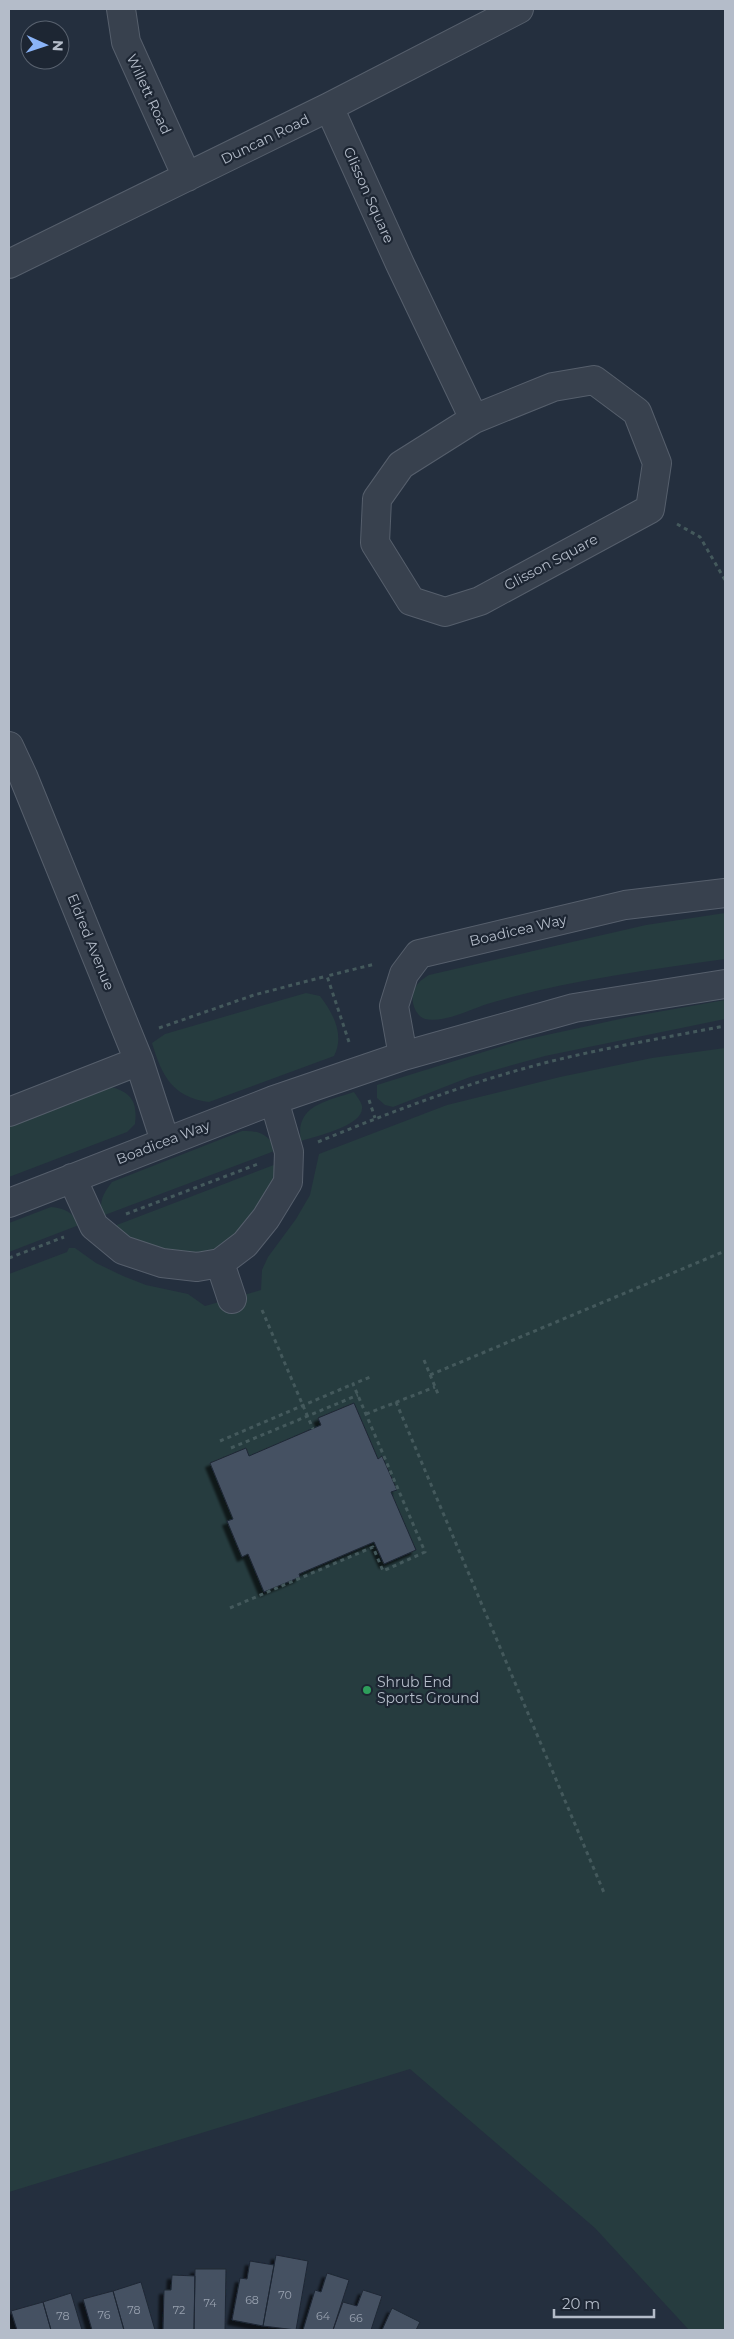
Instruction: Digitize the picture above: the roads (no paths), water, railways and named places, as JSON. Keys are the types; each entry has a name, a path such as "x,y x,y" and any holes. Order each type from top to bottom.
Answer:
{"street":[{"name":"Willett Road","path":"121,9 126,42 187,177"},
{"name":"Duncan Road","path":"9,264 329,107 519,9"},
{"name":"Glisson Square","path":"329,107 400,264 474,419"},
{"name":"Glisson Square","path":"594,380 637,412 657,463 650,509 480,601 444,612 411,601 375,543 376,499 401,465 474,419 553,387 594,380"},
{"name":"Eldred Avenue","path":"9,746 23,776 134,1049 165,1141"},
{"name":"Boadicea Way","path":"403,1056 394,1006 404,974 419,954 625,905 725,893"},
{"name":"Boadicea Way","path":"9,1204 165,1141 274,1100 403,1056 574,1008 725,984"},
{"path":"9,1112 134,1049"},
{"path":"72,1178 94,1226 123,1250 162,1263 197,1267 220,1262 245,1244 266,1218 288,1182 289,1152 274,1100"},
{"path":"220,1262 232,1299"}],"place":[{"name":"Shrub End Sports Ground","path":"367,1690"}]}
